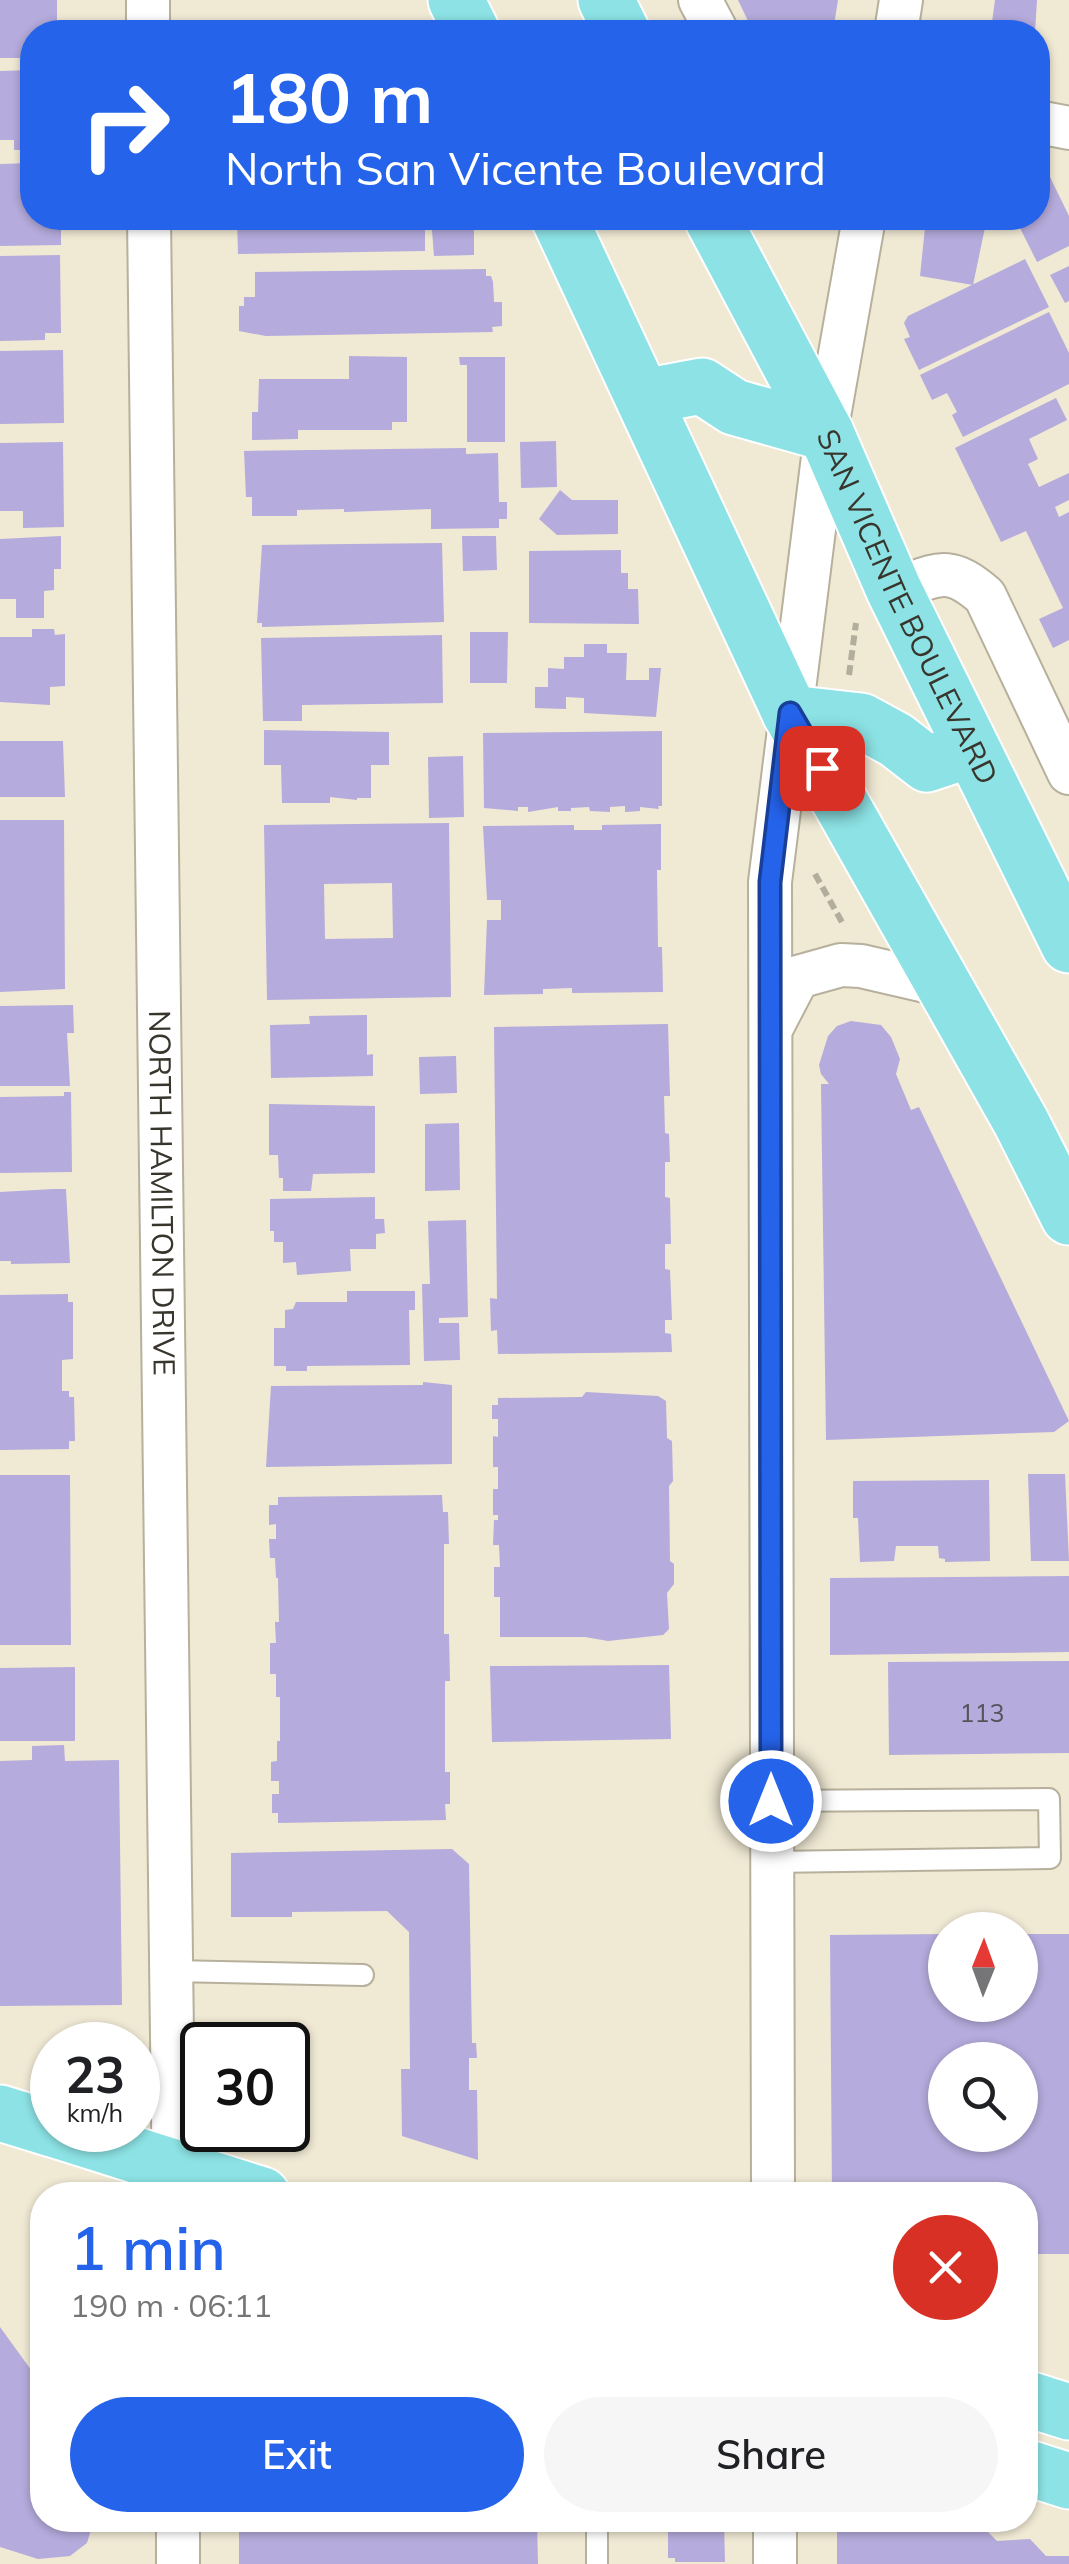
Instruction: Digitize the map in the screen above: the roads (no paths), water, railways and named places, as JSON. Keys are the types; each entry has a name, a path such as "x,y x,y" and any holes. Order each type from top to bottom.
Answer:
{"main road":[{"path":"566,230 790,713 1021,1122 1069,1217"},
{"name":"SAN VICENTE BOULEVARD","path":"741,243 826,432 875,606 972,748 1069,945"},
{"path":"643,397 702,386 734,407 826,432"},
{"path":"790,713 861,721 896,740 927,764 972,748"},
{"path":"0,2113 30,2122"},
{"path":"108,2152 174,2180"},
{"path":"1038,2402 1069,2412"},
{"path":"1038,2471 1069,2480"}],"street":[{"name":"NORTH HAMILTON DRIVE","path":"150,230 174,2180"},
{"path":"773,2182 770,882 826,432 862,230"},
{"path":"875,606 943,572 965,579 985,596 1069,773"},
{"path":"770,1030 798,978 842,964 944,985"},
{"path":"178,2532 178,2564"},
{"path":"775,2532 776,2564"}],"lane":[{"path":"771,1801 1049,1799 1050,1858 772,1862"},
{"path":"172,1971 362,1975"},
{"path":"597,2532 597,2564"}]}
